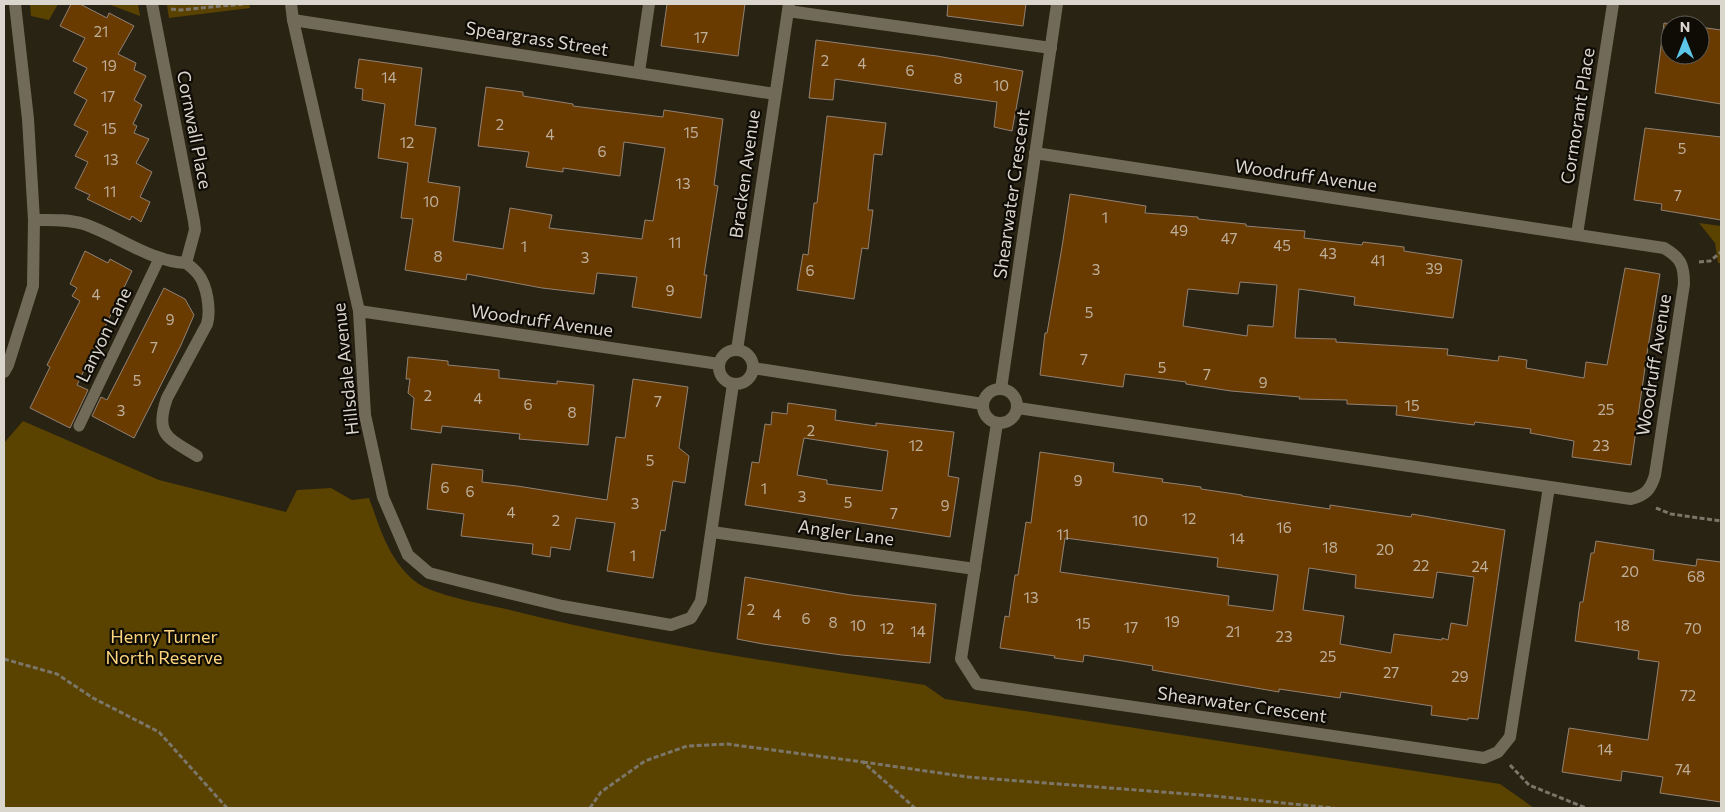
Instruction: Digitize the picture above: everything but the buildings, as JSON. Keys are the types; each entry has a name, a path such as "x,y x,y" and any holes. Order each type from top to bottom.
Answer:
{"street":[{"path":"4,372 8,365 33,286 34,220 28,119 15,4"},
{"name":"Hillsdale Avenue","path":"291,4 359,312 365,415 383,497 408,555 429,572 562,606 671,625 691,618 701,601 712,532"},
{"path":"639,72 649,4"},
{"name":"Shearwater Crescent","path":"1002,390 1057,4"},
{"name":"Cormorant Place","path":"1577,234 1613,4"},
{"name":"Cornwall Place","path":"152,6 194,220 195,230 186,262"},
{"path":"788,7 1050,48"},
{"name":"Bracken Avenue","path":"737,350 788,7"},
{"name":"Speargrass Street","path":"293,20 775,94"},
{"name":"Woodruff Avenue","path":"1036,153 1577,234 1664,248 1675,254 1681,262 1684,284 1654,475 1651,487 1643,496 1632,499"},
{"path":"34,220 59,220 82,223 160,259 186,262 200,275 206,293 210,316 167,398 161,421 162,429 173,442 197,456"},
{"name":"Woodruff Avenue","path":"359,312 719,364"},
{"path":"737,350 748,355 753,368 751,374 743,383 733,384 723,378 719,364 725,354 737,350"},
{"path":"753,368 983,404"},
{"path":"712,532 733,384"},
{"path":"1002,390 1012,394 1016,399 1018,408 1008,422 997,423 987,417 983,404 989,394 1002,390"},
{"path":"1018,408 1632,499"},
{"name":"Shearwater Crescent","path":"997,423 961,660 977,684 1484,758 1498,752"},
{"path":"1498,752 1510,738 1549,487"},
{"name":"Angler Lane","path":"712,532 975,568"}],"lane":[{"name":"Lanyon Lane","path":"79,426 160,259"}],"path":[{"path":"152,6 180,10 243,4"},
{"path":"1681,262 1710,261 1721,252"},
{"path":"1632,499 1671,514 1721,521"},
{"path":"4,659 57,674 93,698 159,732 227,808"},
{"path":"590,808 601,792 645,761 688,746 727,744 968,778 1214,796 1334,808"},
{"path":"1498,752 1529,785 1586,808"},
{"path":"863,762 915,808"}],"green space":[{"path":"30,4 58,4 49,20 31,16"},
{"path":"108,4 138,4 140,16"},
{"path":"249,4 250,8 169,18 167,5"},
{"path":"1699,223 1721,226 1721,263 1718,263 1715,243"},
{"name":"Henry Turner North Reserve","path":"23,421 159,480 286,512 297,490 331,488 352,500 369,498 392,554 407,574 424,587 459,598 662,643 925,685 945,699 1500,784 1534,808 4,808 4,443"}]}
